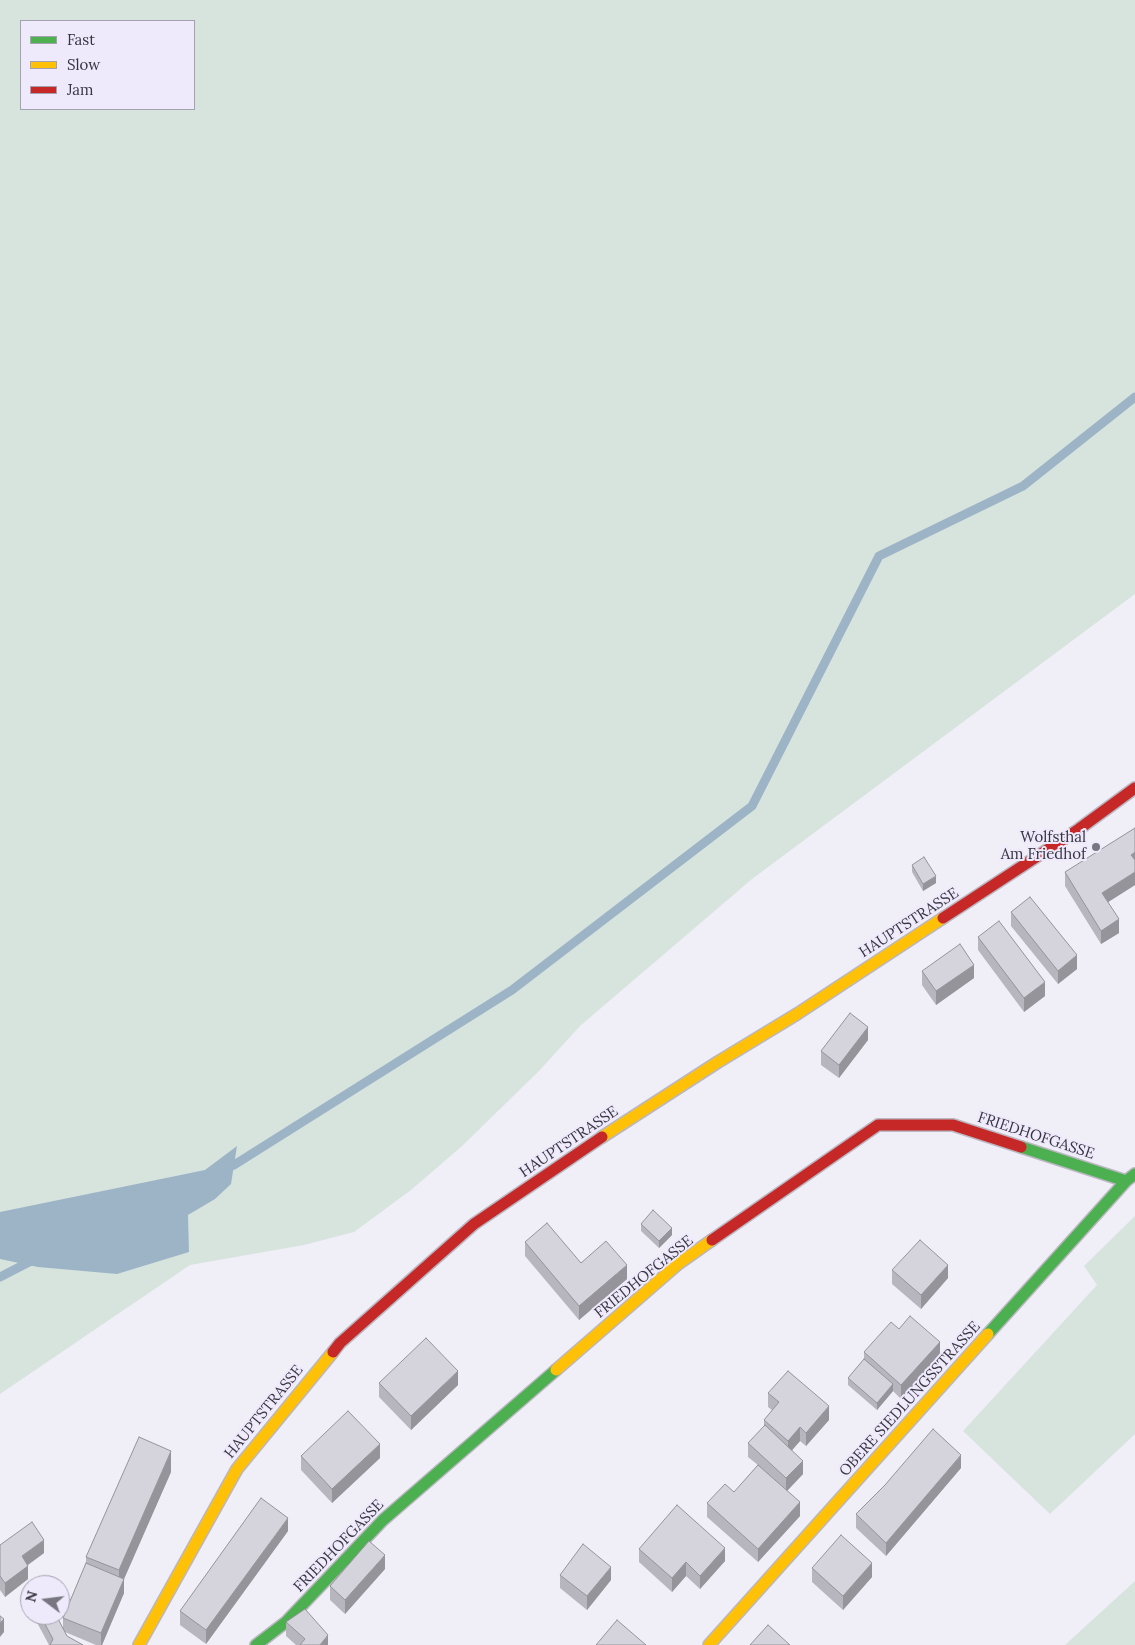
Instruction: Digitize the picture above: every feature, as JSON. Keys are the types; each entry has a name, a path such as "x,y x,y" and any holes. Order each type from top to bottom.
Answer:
{"street":[{"name":"HAUPTSTRASSE","path":"139,1645 237,1469 340,1342 474,1224 612,1130 797,1014 1079,829 1135,788"},
{"name":"FRIEDHOFGASSE","path":"256,1645 286,1622 383,1520 678,1264 878,1126 953,1125 1131,1178"},
{"name":"OBERE SIEDLUNGSSTRASSE","path":"708,1645 1131,1178"}],"shaded area":[{"path":"0,0 1135,0 1135,594 752,879 580,1026 539,1071 461,1147 411,1190 354,1232 304,1245 190,1265 0,1394"},
{"path":"1135,1216 1135,1434 1050,1514 963,1431 1097,1285 1084,1266"},
{"path":"1135,1581 1135,1645 1065,1645"}],"water":[{"path":"237,1146 231,1184 215,1199 188,1215 189,1252 117,1274 38,1267 0,1259 0,1212 205,1170"}],"building":[{"path":"1135,828 1135,852 1131,855 1135,860 1135,872 1102,893 1119,919 1101,931 1065,872"},
{"path":"924,857 936,876 923,884 912,865"},
{"path":"1030,897 1077,955 1058,971 1011,912"},
{"path":"999,921 1045,982 1024,998 978,937"},
{"path":"960,944 974,965 936,991 922,971"},
{"path":"850,1013 868,1027 839,1065 821,1051"},
{"path":"653,1210 672,1228 659,1241 641,1224"},
{"path":"547,1223 581,1263 606,1241 627,1265 579,1306 525,1242"},
{"path":"920,1240 948,1265 921,1295 892,1270"},
{"path":"910,1316 940,1342 901,1385 864,1352 891,1322 899,1329"},
{"path":"426,1338 458,1371 411,1416 379,1383"},
{"path":"864,1359 893,1384 877,1403 848,1378"},
{"path":"788,1371 829,1406 806,1433 800,1427 788,1441 764,1420 779,1402 768,1393"},
{"path":"348,1411 380,1444 332,1489 301,1456"},
{"path":"765,1425 803,1461 786,1478 748,1443"},
{"path":"933,1429 961,1455 886,1543 856,1514 885,1485"},
{"path":"139,1437 171,1451 119,1570 86,1557"},
{"path":"758,1465 800,1502 758,1549 707,1503 725,1484 734,1492"},
{"path":"261,1498 288,1518 206,1630 180,1611"},
{"path":"677,1505 725,1548 700,1576 686,1562 672,1578 639,1549"},
{"path":"32,1522 44,1540 22,1556 28,1566 5,1583 0,1576 0,1545"},
{"path":"841,1535 872,1563 843,1596 812,1568"},
{"path":"369,1541 385,1555 345,1600 330,1586"},
{"path":"583,1544 611,1567 587,1596 560,1575"},
{"path":"86,1563 124,1579 101,1633 70,1621 70,1601"},
{"path":"305,1609 328,1635 320,1645 300,1645 305,1639 286,1622"},
{"path":"617,1620 646,1645 596,1645"},
{"path":"45,1625 61,1625 67,1636 83,1645 50,1645 53,1639"},
{"path":"768,1625 790,1645 750,1645"}],"waterway":[{"path":"223,1170 234,1165 512,990 752,806 879,556 1023,486 1135,397"},
{"path":"0,1277 35,1259"}],"traffic: fast":[{"path":"1021,1147 1126,1181"},
{"path":"988,1334 1126,1181 1135,1174"},
{"path":"256,1645 286,1622 383,1520 556,1370"}],"traffic: slow":[{"path":"602,1137 718,1062 797,1014 943,918"},
{"path":"556,1370 678,1264 712,1240"},
{"path":"709,1645 988,1334"},
{"path":"139,1645 237,1469 333,1352"}],"traffic: jam":[{"path":"943,918 1079,829 1135,788"},
{"path":"712,1240 878,1125 953,1125 1021,1147"},
{"path":"333,1352 340,1343 474,1224 602,1137"}],"place":[{"name":"Wolfsthal Am Friedhof","path":"1096,847"}]}
